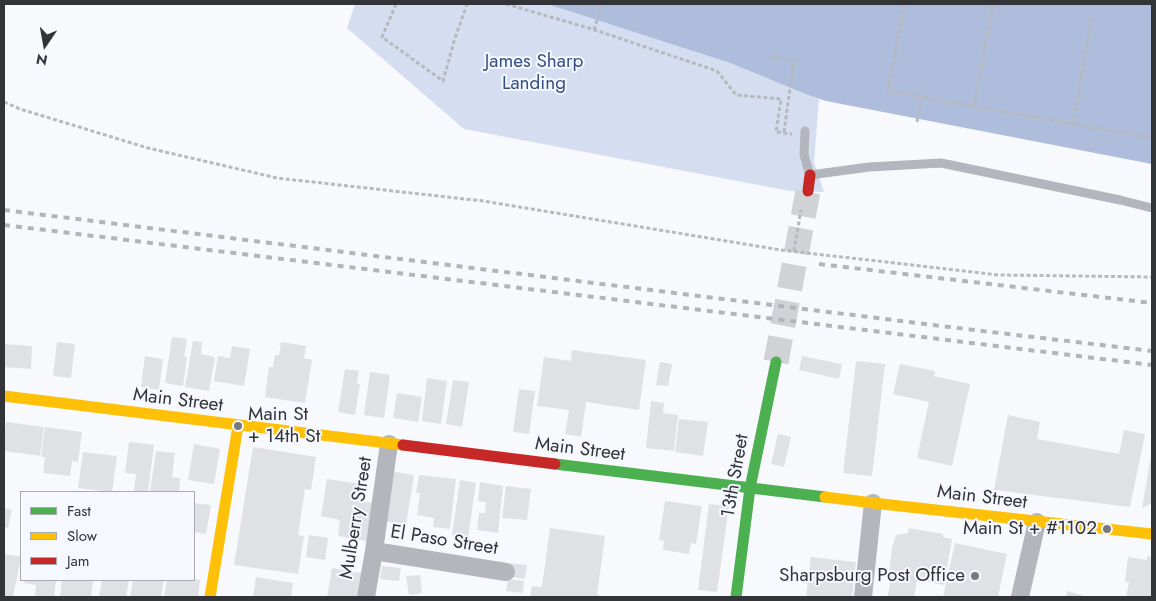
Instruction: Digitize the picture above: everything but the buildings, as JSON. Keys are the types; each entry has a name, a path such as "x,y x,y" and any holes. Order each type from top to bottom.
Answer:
{"main road":[{"path":"808,191 810,176"},
{"name":"13th Street","path":"736,597 750,488 776,362"},
{"name":"Main Street","path":"4,396 873,503 1152,534"},
{"path":"210,597 238,426"}],"street":[{"name":"Mulberry Street","path":"366,597 389,444"},
{"path":"863,597 873,503"},
{"path":"1020,597 1037,522"},
{"name":"El Paso Street","path":"374,551 506,572"}],"lane":[{"path":"805,133 804,155 810,176 868,168 941,163 1152,208"}],"path":[{"path":"396,4 382,37 443,82 467,4"},
{"path":"506,4 594,30 717,72 736,95 781,99 776,132 805,133"},
{"path":"594,30 602,4"},
{"path":"904,4 888,91 1152,138"},
{"path":"974,106 993,4"},
{"path":"1073,124 1092,15"},
{"path":"772,57 794,60 784,132"},
{"path":"917,122 921,97"},
{"path":"4,102 20,109 148,148 277,178 483,201 794,251 999,275 1152,277"},
{"path":"794,251 802,206"}],"green space":[{"name":"James Sharp Landing","path":"355,4 547,4 730,63 819,99 814,162 824,192 790,191 464,129 347,28"}],"water":[{"path":"547,4 1152,4 1152,164 826,101 730,63"}],"tunnel":[{"path":"776,362 808,191"}],"railway":[{"path":"4,210 1152,351"},
{"path":"4,225 1152,365"},
{"path":"819,264 1152,303"}],"traffic: fast":[{"path":"736,597 750,488 776,362"},
{"path":"555,464 825,497"}],"traffic: slow":[{"path":"4,396 403,445"},
{"path":"210,597 238,426"},
{"path":"825,497 1152,534"}],"traffic: jam":[{"path":"808,191 810,175"},
{"path":"403,445 555,464"}],"place":[{"name":"Main St + 14th St","path":"238,426"},
{"name":"Main St + #1102","path":"1107,529"},
{"name":"Sharpsburg Post Office","path":"975,576"}]}
